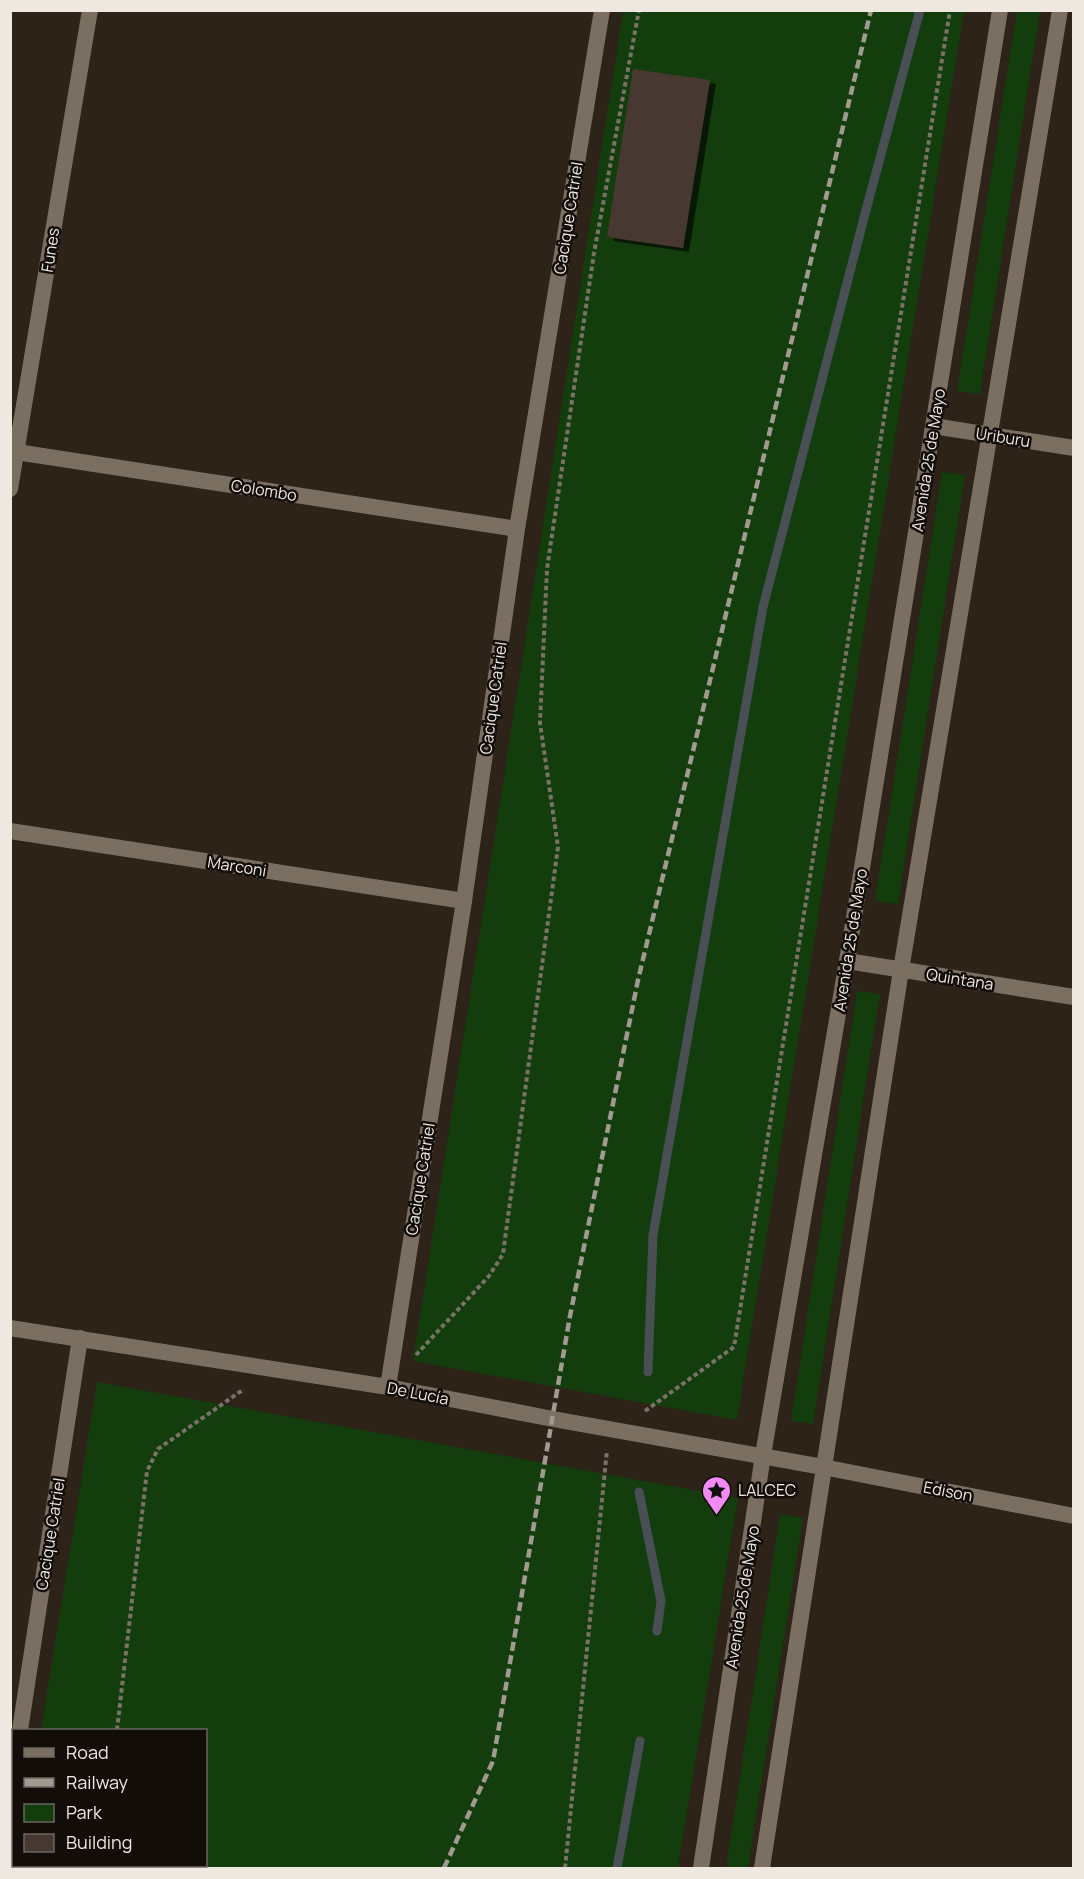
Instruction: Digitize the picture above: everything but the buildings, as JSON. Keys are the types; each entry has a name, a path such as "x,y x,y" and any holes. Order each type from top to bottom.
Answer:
{"street":[{"name":"Funes","path":"10,489 14,451 90,10"},
{"name":"Cacique Catriel","path":"388,1387 464,901 517,529 602,10"},
{"name":"Avenida 25 de Mayo","path":"701,1869 764,1455 847,961 1000,10"},
{"path":"762,1869 901,970 1060,10"},
{"name":"Uriburu","path":"933,426 1074,448"},
{"name":"Colombo","path":"14,451 517,529"},
{"name":"Marconi","path":"10,831 464,901"},
{"name":"Quintana","path":"847,961 1074,997"},
{"name":"De Lucía","path":"10,1328 388,1387 824,1467"},
{"name":"Cacique Catriel","path":"20,1729 80,1338"},
{"name":"Edison","path":"824,1467 1074,1516"}],"path":[{"path":"388,1387 489,1276 503,1254 558,848 540,723 547,569 594,253 639,10"},
{"path":"565,1869 607,1451 619,1431 734,1347 950,10"},
{"path":"117,1729 147,1471 158,1449 271,1369"}],"green space":[{"path":"1017,10 1040,11 980,394 957,391"},
{"path":"623,11 964,11 737,1420 413,1361"},
{"path":"942,472 965,475 898,904 875,901"},
{"path":"857,991 880,994 813,1424 791,1421"},
{"path":"97,1382 738,1498 678,1868 19,1868 207,1867 207,1729 41,1729"},
{"path":"780,1514 803,1518 748,1868 726,1868"}],"waterway":[{"path":"648,1372 653,1235 763,607 920,10"},
{"path":"639,1492 661,1601 657,1631"},
{"path":"617,1868 640,1741"}],"railway":[{"path":"444,1868 493,1761 570,1316 638,980 871,10"}],"place":[{"name":"LALCEC","path":"717,1516"}]}
